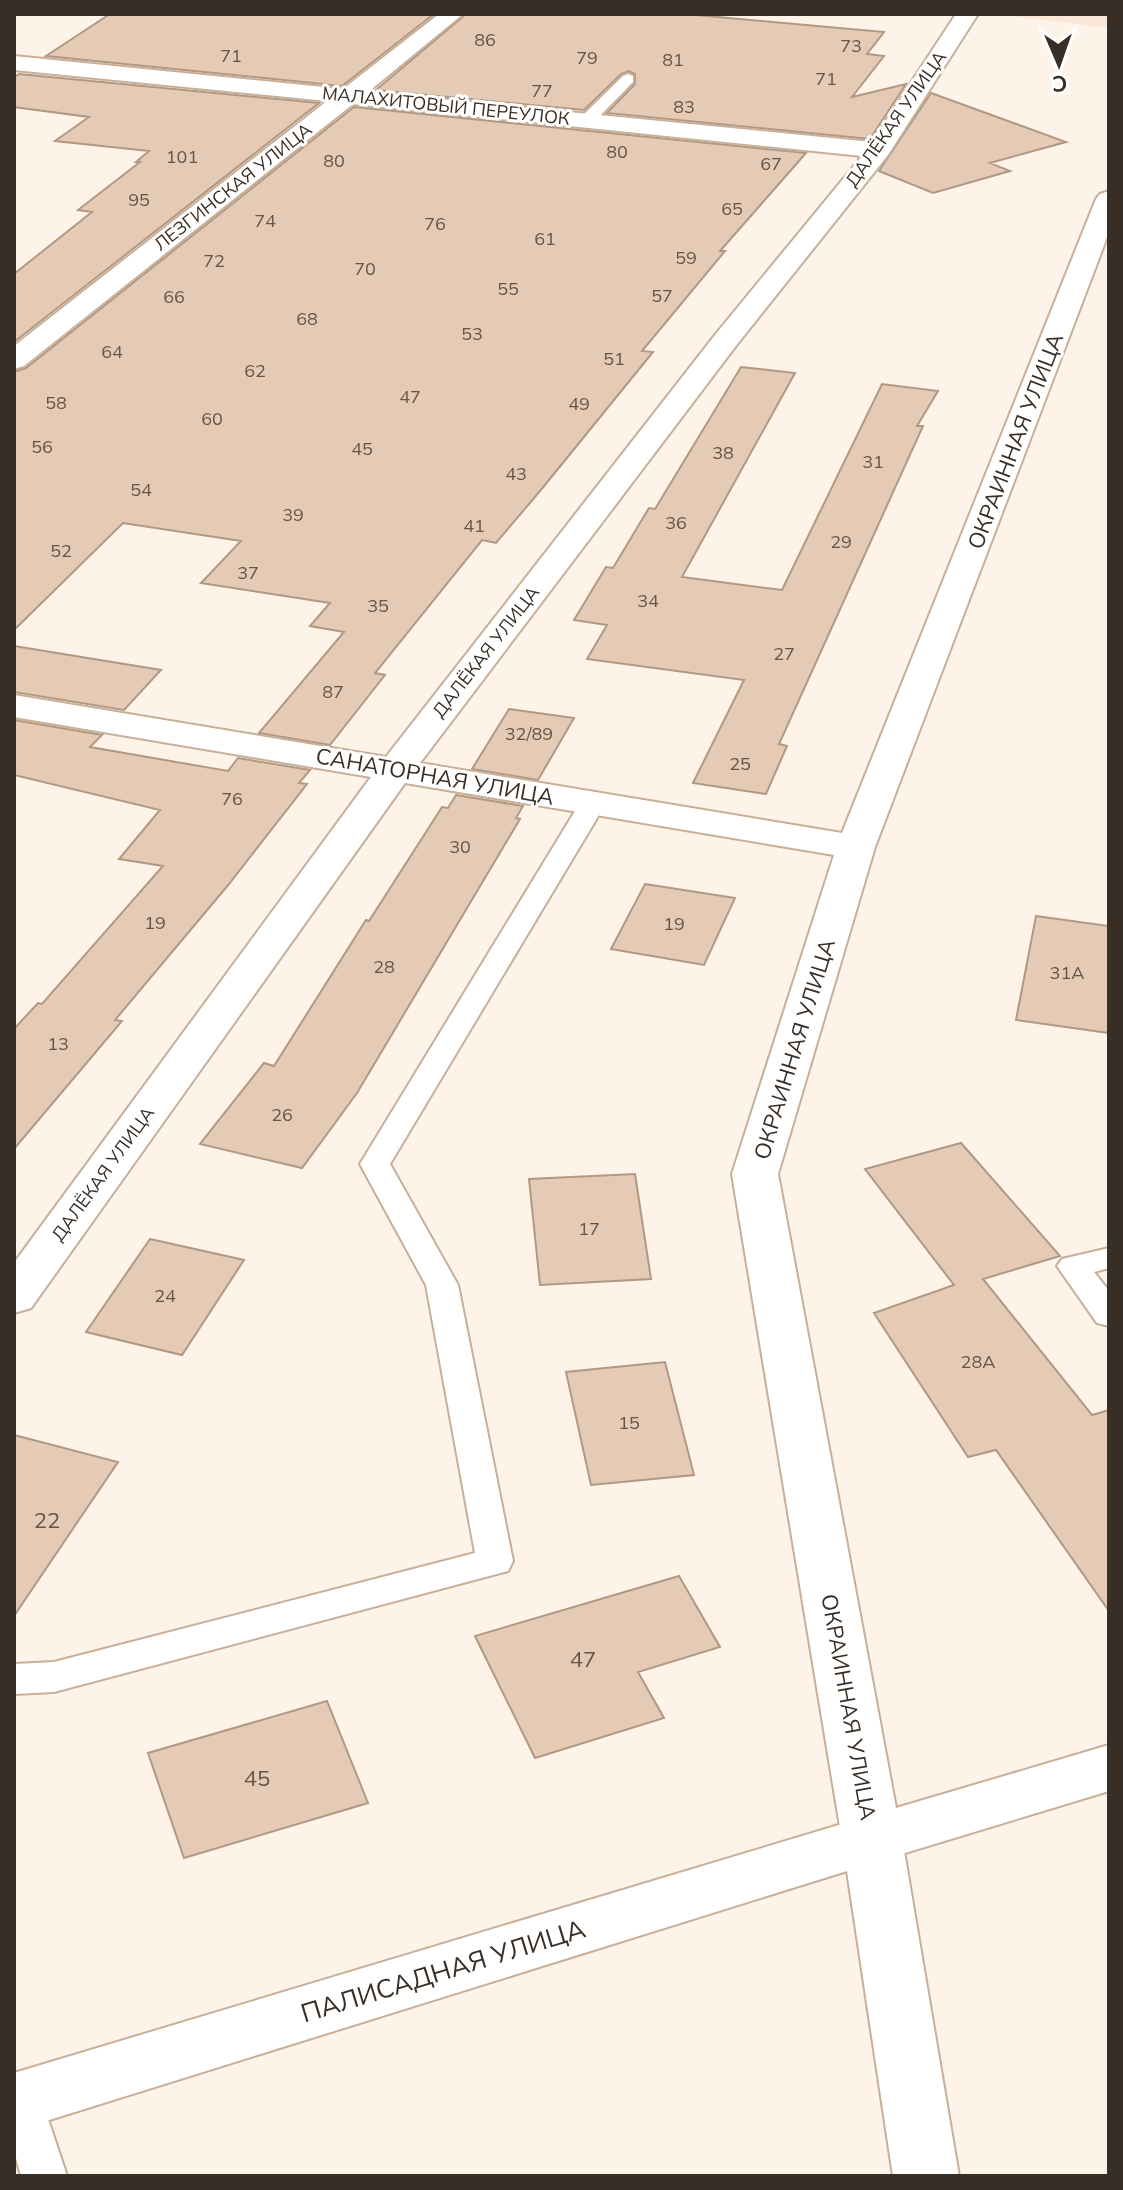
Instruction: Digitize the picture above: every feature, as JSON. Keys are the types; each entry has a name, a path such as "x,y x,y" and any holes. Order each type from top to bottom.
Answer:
{"street":[{"name":"ЛЕЗГИНСКАЯ УЛИЦА","path":"14,360 452,14"},
{"name":"ДАЛЁКАЯ УЛИЦА","path":"14,1297 395,770 725,341 879,150 967,14"},
{"name":"МАЛАХИТОВЫЙ ПЕРЕУЛОК","path":"14,63 879,150"},
{"name":"ОКРАИННАЯ УЛИЦА","path":"926,2176 872,1839 755,1174 856,847 1109,199"},
{"name":"САНАТОРНАЯ УЛИЦА","path":"14,706 856,847"},
{"name":"ПАЛИСАДНАЯ УЛИЦА","path":"17,2101 1109,1768"}],"lane":[{"path":"587,120 628,79"},
{"path":"14,1679 54,1677 495,1561 442,1285 375,1164 593,803"},
{"path":"1109,1258 1073,1266 1109,1315"},
{"path":"17,2101 44,2176"}],"shaded area":[{"path":"1109,14 1109,28 1004,15"}],"building":[{"path":"110,14 434,14 342,86 46,56"},
{"path":"466,14 685,14 884,32 867,54 884,56 852,97 906,84 870,139 607,113 635,84 635,74 629,71 621,74 584,110 376,90"},
{"path":"19,74 319,103 14,342 14,274 92,212 78,210 140,162 136,162 149,151 55,141 89,117 14,107 14,77"},
{"path":"931,93 1066,142 990,163 1010,171 933,193 879,171"},
{"path":"354,107 806,153 720,251 725,251 642,351 653,352 540,491 496,543 482,540 375,673 385,675 330,745 259,733 344,632 310,626 330,603 201,583 241,541 123,523 14,630 14,372 26,368"},
{"path":"741,367 795,373 682,577 782,590 882,384 938,391 917,426 923,426 779,744 787,746 766,794 693,783 744,680 587,659 607,625 574,620 606,567 613,568 649,508 655,509"},
{"path":"14,646 161,670 124,710 14,692"},
{"path":"509,709 574,718 538,780 472,769"},
{"path":"14,720 102,735 90,747 228,771 238,758 310,770 299,783 307,784 229,884 115,1020 122,1021 14,1149 14,1029 38,1003 42,1004 163,866 119,859 160,810 14,775"},
{"path":"456,795 523,806 516,818 520,819 357,1093 302,1168 200,1144 264,1063 274,1066 366,920 369,921 442,807 448,808"},
{"path":"645,884 735,898 704,965 611,949"},
{"path":"1036,916 1109,926 1109,1033 1016,1020"},
{"path":"961,1143 1060,1256 983,1279 1092,1415 1109,1410 1109,1611 996,1450 968,1457 874,1313 954,1285 865,1169"},
{"path":"635,1174 651,1279 540,1285 529,1179"},
{"path":"150,1239 244,1260 182,1355 86,1332"},
{"path":"665,1362 694,1475 591,1485 566,1372"},
{"path":"14,1435 118,1462 14,1616"},
{"path":"679,1576 720,1647 638,1672 664,1718 535,1758 475,1636"},
{"path":"327,1701 368,1803 184,1858 148,1753"}]}
